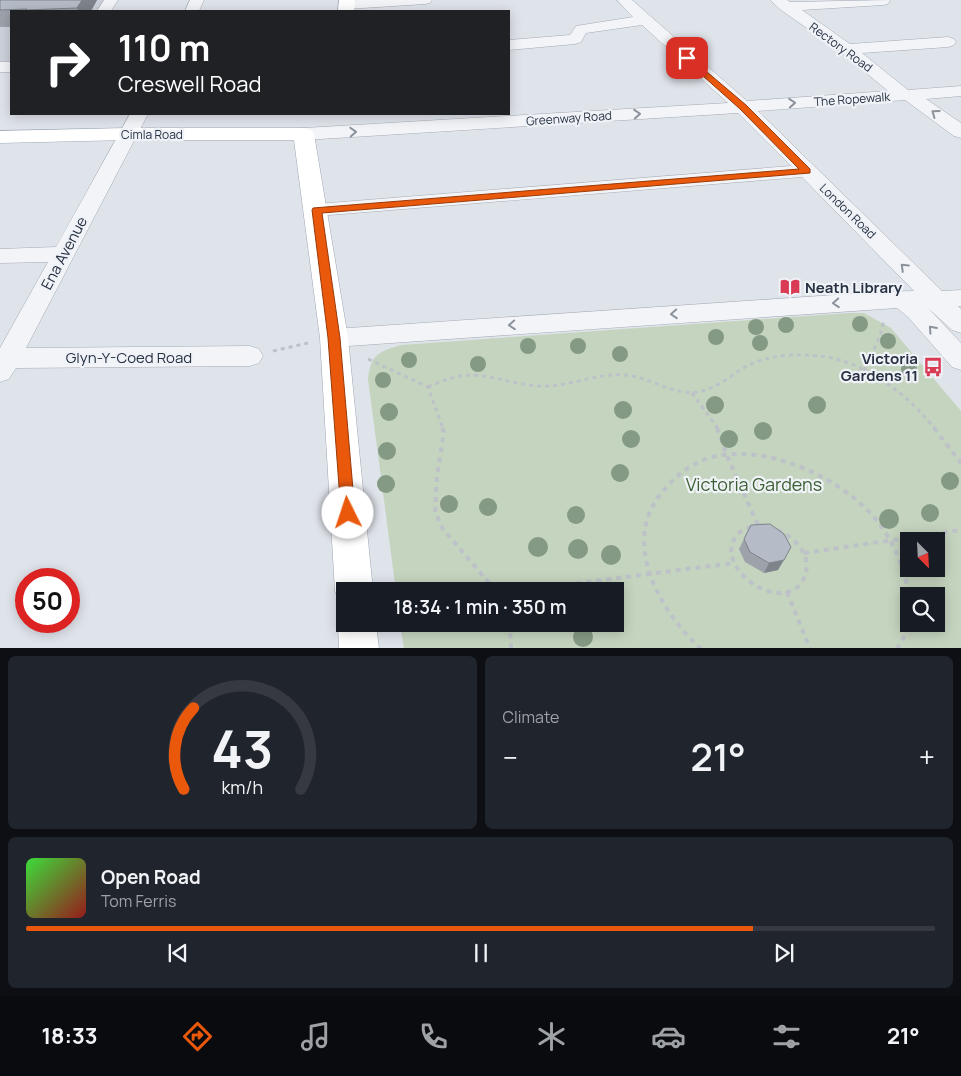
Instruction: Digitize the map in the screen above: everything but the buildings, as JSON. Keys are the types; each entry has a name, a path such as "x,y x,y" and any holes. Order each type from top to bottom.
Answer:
{"main road":[{"name":"Cimla Road","path":"0,137 127,134 309,124"},
{"path":"309,124 317,210 334,338 353,582"},
{"path":"357,632 358,648"}],"street":[{"path":"347,5 425,0"},
{"name":"London Road","path":"624,0 743,107 807,171 950,300 961,324"},
{"path":"781,4 883,1"},
{"name":"Rectory Road","path":"781,4 847,49 907,95 961,132"},
{"path":"564,23 581,29 645,20"},
{"path":"510,45 575,39 581,29"},
{"path":"847,49 948,42"},
{"name":"The Ropewalk","path":"743,107 961,91"},
{"name":"Greenway Road","path":"309,124 743,107"},
{"name":"Ena Avenue","path":"4,365 138,115"},
{"path":"317,210 807,171"},
{"path":"0,256 63,254"},
{"path":"334,338 890,299 950,300"},
{"path":"890,299 917,310 961,360"},
{"name":"Glyn-Y-Coed Road","path":"4,365 250,356"}],"path":[{"path":"864,371 880,336 890,299"},
{"path":"250,356 334,338 382,367 408,376 428,387 444,432 437,476 435,512 443,530 488,582"},
{"path":"428,387 448,379 470,375 548,386 569,384 595,377 626,376 692,393 710,387 747,366 770,358 803,356 838,360 864,371 920,410 961,463"},
{"path":"692,393 719,430 727,456 758,525"},
{"path":"701,648 686,636 663,606 649,574 644,550 645,527 651,507 662,490 676,475 693,464 713,457 760,455 784,460 809,469 833,482 855,498 875,518 891,540 905,572 908,587"},
{"path":"758,525 771,526 783,531 794,539 804,553 807,560 807,571 804,581 787,592 764,590 753,585 743,577 734,563 731,547 734,538 748,526 758,525"},
{"path":"804,553 961,530"},
{"path":"587,582 734,563"},
{"path":"787,592 810,648"},
{"path":"510,632 511,648"},
{"path":"897,648 906,632"}],"shaded area":[{"path":"0,0 108,0 102,10 10,10 10,63 0,63"}],"green space":[{"name":"Victoria Gardens","path":"864,313 891,328 961,411 961,648 404,648 401,632 624,632 624,582 395,582 368,379 374,359 381,352 401,345"}],"place":[{"name":"Neath Library","path":"790,287"},
{"name":"Victoria Gardens 11","path":"933,367"}],"route":[{"path":"348,513 334,338 317,210 807,171 743,107 687,58"}]}
